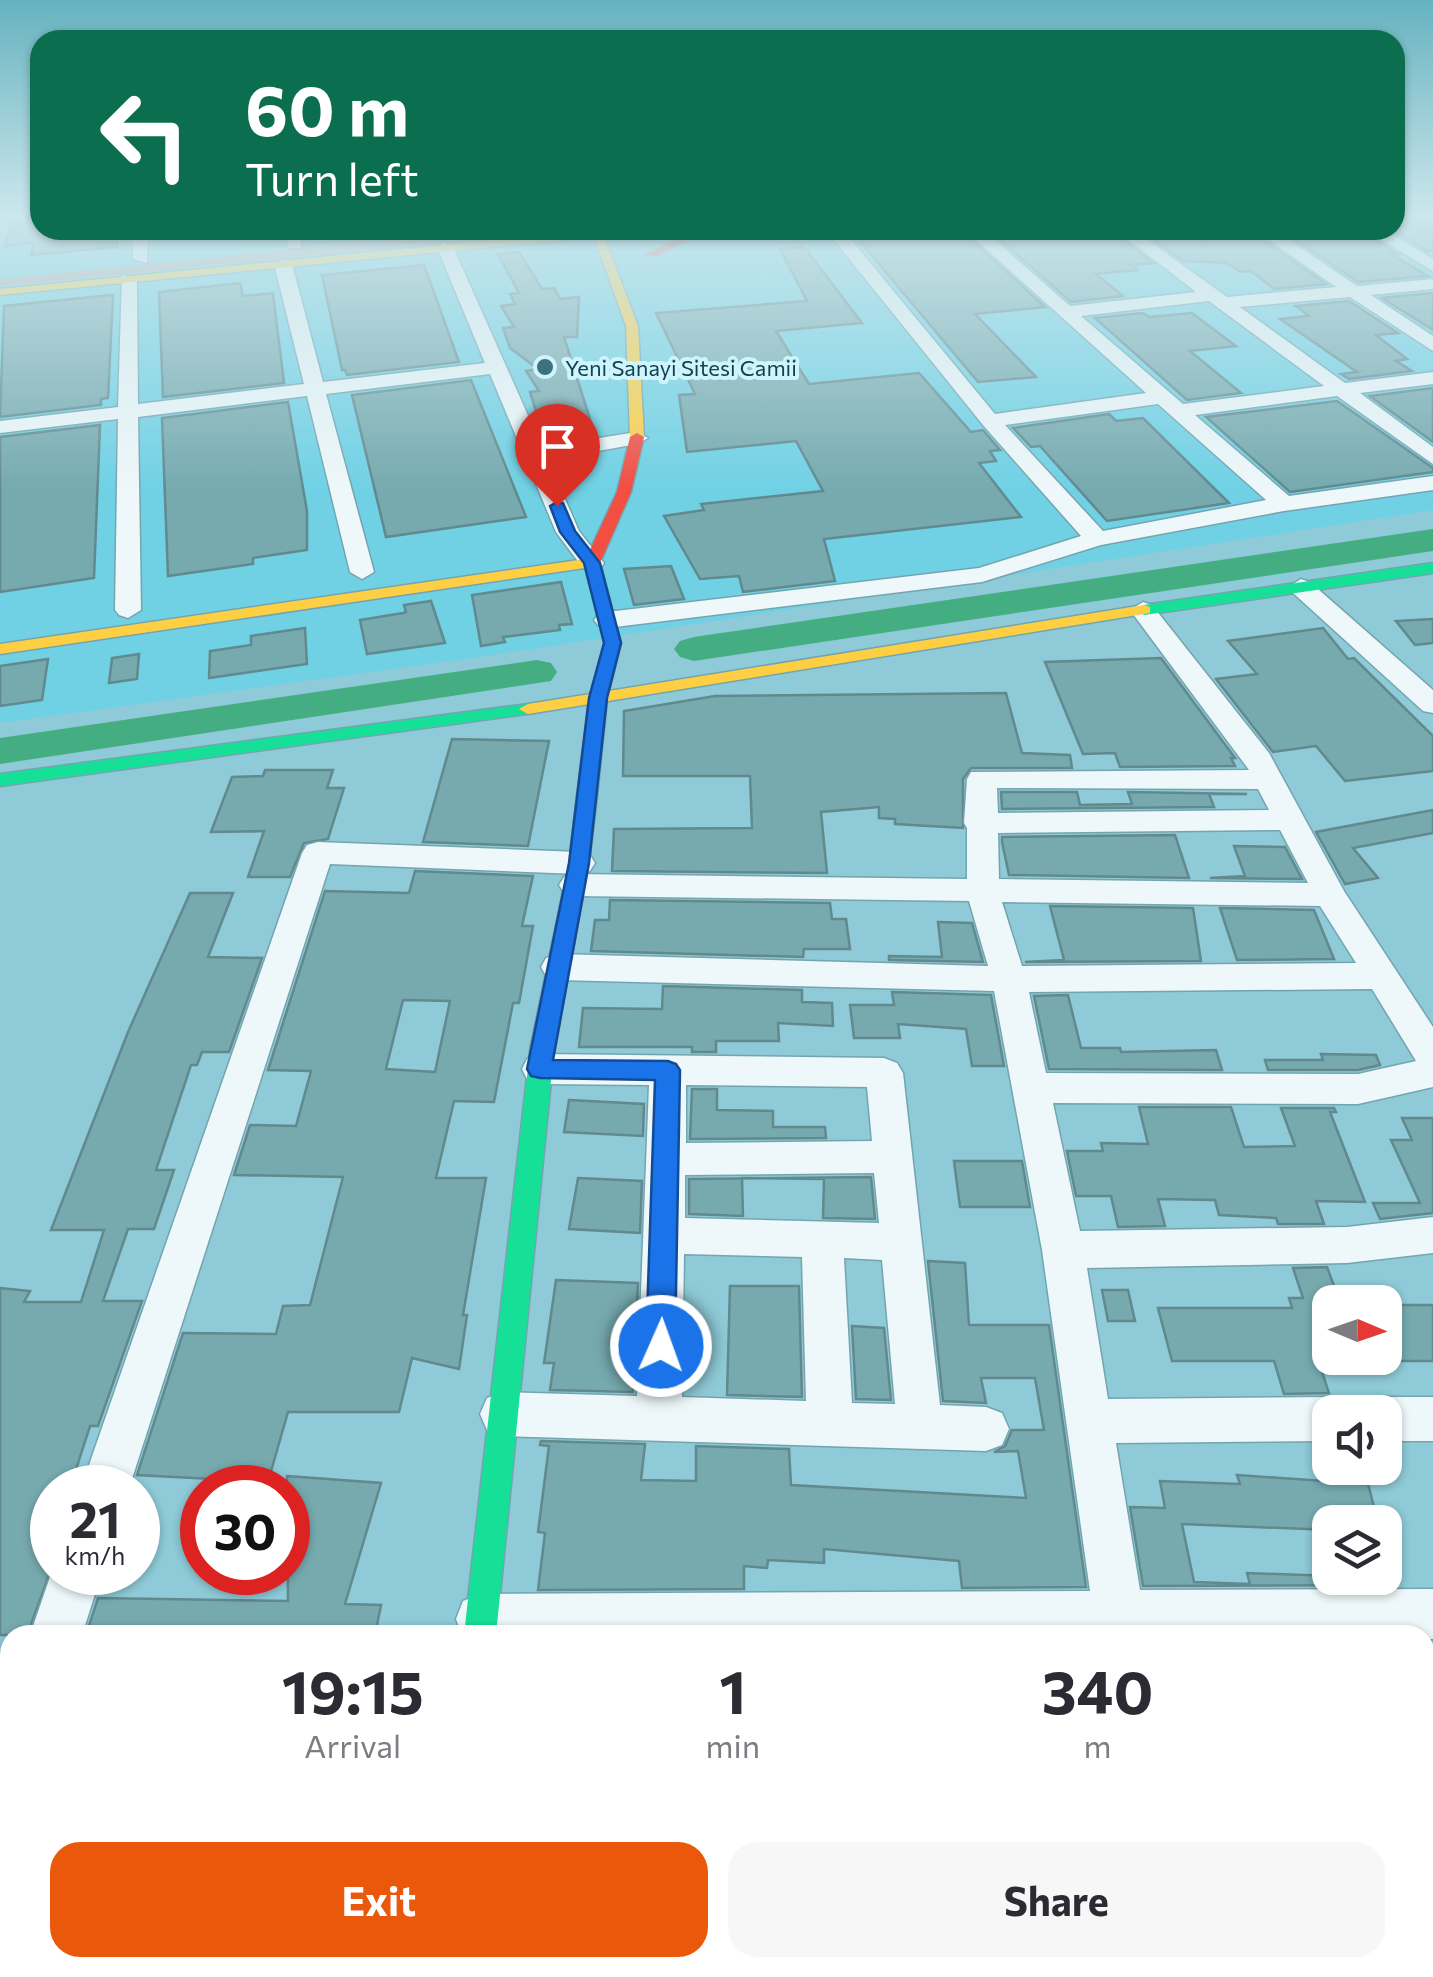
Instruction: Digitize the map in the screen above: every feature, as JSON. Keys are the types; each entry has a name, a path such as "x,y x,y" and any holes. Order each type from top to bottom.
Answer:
{"main road":[{"path":"480,1625 540,1069 577,874 598,698 613,643 592,563 624,492 637,438 632,326 625,306"},
{"path":"632,326 638,306"},
{"path":"0,649 592,563"},
{"path":"0,780 598,698 1143,610 1433,568"},
{"path":"0,628 352,574"}],"street":[{"path":"128,610 128,412 133,306"},
{"path":"300,306 352,574"},
{"path":"472,306 536,455 563,540 592,563"},
{"path":"897,306 990,420 1097,539"},
{"path":"1059,306 1284,504"},
{"path":"1066,312 1133,306"},
{"path":"1228,306 1433,457"},
{"path":"1375,306 1433,344"},
{"path":"0,428 499,367"},
{"path":"990,420 1339,390 1433,378"},
{"path":"536,455 637,438"},
{"path":"607,620 982,576 1097,539 1284,504 1433,484"},
{"path":"1301,587 1433,705"},
{"path":"1143,610 1254,753 1330,895 1433,1057"},
{"path":"1119,1614 1063,1250 1009,979 983,894 979,823 982,779 1268,780"},
{"path":"979,823 1290,820"},
{"path":"113,1465 318,853 577,874 983,894 1330,895"},
{"path":"558,966 1009,979 1385,976"},
{"path":"540,1069 884,1072 920,1427"},
{"path":"658,1419 668,1070"},
{"path":"1031,1088 1358,1090 1433,1072"},
{"path":"667,1160 894,1156"},
{"path":"1063,1250 1347,1244 1433,1234"},
{"path":"664,1235 900,1242"},
{"path":"822,1240 830,1425"},
{"path":"503,1414 986,1429"},
{"path":"1402,1419 1433,1418"},
{"path":"1090,1421 1312,1419"},
{"path":"59,1625 69,1595"},
{"path":"1063,1625 1119,1614 1433,1614"}],"shaded area":[{"path":"0,306 1433,306 1433,510 473,658 0,723"}],"building":[{"path":"4,306 112,306 108,398 101,399 101,405 0,417"},
{"path":"160,306 275,306 284,383 163,397"},
{"path":"329,306 439,306 459,362 347,375 342,370"},
{"path":"501,306 579,306 577,337 564,337 595,435 546,443 530,392 539,391 526,371 538,369 510,348 503,328 514,327"},
{"path":"741,306 849,306 862,323 776,331 809,384 919,373 971,432 983,430 1000,450 990,451 996,461 979,463 1021,517 824,539 835,581 743,592 739,576 700,579 664,516 704,510 701,504 823,491 796,441 687,452 679,395 695,394 656,313"},
{"path":"914,306 1044,306 975,314 1036,377 978,382"},
{"path":"1296,306 1357,306 1398,333 1376,335 1407,359 1396,361 1412,371 1349,379 1341,374 1357,372 1280,319 1309,316"},
{"path":"1395,306 1433,306 1433,330"},
{"path":"1143,313 1149,317 1192,313 1236,346 1190,351 1241,393 1187,400 1095,318"},
{"path":"471,380 526,517 386,537 352,395"},
{"path":"1433,388 1433,442 1370,396"},
{"path":"1337,401 1433,468 1433,472 1290,492 1206,417"},
{"path":"288,402 307,511 307,550 253,558 253,564 168,576 162,418"},
{"path":"1109,414 1116,421 1143,418 1229,503 1107,521 1040,446 1031,447 1013,428"},
{"path":"100,425 94,578 0,592 0,437"},
{"path":"671,566 684,599 634,605 624,569"},
{"path":"561,582 572,624 559,625 560,630 503,637 505,642 481,646 472,595"},
{"path":"431,601 445,643 367,654 360,620 403,613 404,605"},
{"path":"1433,619 1433,643 1415,645 1396,621"},
{"path":"305,628 307,664 209,678 210,651 251,645 251,636"},
{"path":"1323,628 1348,659 1354,658 1433,736 1433,771 1345,781 1316,746 1273,752 1216,679 1257,674 1228,641"},
{"path":"139,654 137,679 109,683 112,658"},
{"path":"1161,658 1235,758 1231,758 1235,766 1120,767 1115,753 1083,754 1045,662"},
{"path":"48,659 42,700 0,706 0,666"},
{"path":"1006,693 1022,753 1070,755 1072,768 971,768 963,779 963,828 895,824 895,819 879,818 879,807 821,812 827,873 612,871 614,829 752,828 750,776 623,776 624,711 715,696"},
{"path":"452,739 549,741 528,846 423,842"},
{"path":"265,770 333,770 327,788 344,788 328,839 304,843 290,877 248,877 264,831 211,832 232,777 263,776"},
{"path":"1001,792 1077,792 1080,805 1132,804 1128,792 1247,794 1209,794 1214,807 1002,809"},
{"path":"1433,810 1433,833 1353,848 1378,878 1345,884 1316,832"},
{"path":"1175,835 1189,878 1009,875 1002,842 1002,837"},
{"path":"1234,846 1285,847 1302,879 1210,878 1245,876"},
{"path":"415,871 533,876 522,926 533,926 494,1102 454,1101 436,1178 486,1178 463,1315 467,1315 459,1369 412,1358 399,1412 288,1412 273,1465 180,1465 180,1477 160,1476 160,1465 140,1465 183,1333 276,1334 283,1306 310,1305 343,1177 234,1175 250,1125 296,1126 311,1071 268,1070 325,891 409,893","holes":["403,1000 450,1001 435,1072 386,1069"]},
{"path":"190,893 233,893 208,957 262,958 229,1052 202,1052 197,1065 191,1065 156,1170 174,1170 154,1229 128,1229 103,1301 142,1301 98,1426 90,1426 77,1465 30,1465 30,1595 42,1595 31,1625 0,1625 0,1288 30,1291 24,1302 81,1302 104,1230 51,1230 128,1032"},
{"path":"610,900 830,903 832,919 846,919 850,949 804,949 803,957 591,951 595,920 609,920"},
{"path":"1050,906 1193,908 1201,961 1025,962 1064,960"},
{"path":"1220,908 1314,910 1334,959 1237,960"},
{"path":"938,922 972,923 983,962 889,960 889,956 942,957"},
{"path":"663,986 802,990 802,1002 832,1003 833,1026 778,1023 779,1041 716,1041 716,1052 692,1052 692,1047 579,1047 583,1008 662,1009"},
{"path":"892,992 991,995 1004,1066 972,1066 966,1029 898,1024 900,1038 854,1038 850,1005 894,1005"},
{"path":"1068,995 1081,1048 1120,1048 1121,1052 1216,1050 1222,1070 1049,1069 1034,996"},
{"path":"1321,1054 1376,1055 1380,1065 1358,1070 1268,1070 1265,1060 1323,1060"},
{"path":"692,1089 717,1089 717,1110 773,1111 773,1127 825,1127 826,1138 690,1139"},
{"path":"569,1100 644,1104 643,1136 564,1132"},
{"path":"1139,1107 1231,1107 1244,1147 1295,1146 1281,1108 1334,1108 1336,1112 1330,1112 1365,1202 1316,1201 1324,1224 1278,1224 1276,1218 1219,1215 1215,1200 1158,1199 1165,1226 1118,1227 1111,1196 1076,1196 1067,1151 1103,1151 1101,1143 1148,1144"},
{"path":"1402,1118 1433,1118 1433,1213 1380,1219 1373,1203 1420,1203 1391,1140 1412,1140"},
{"path":"954,1161 1022,1161 1030,1207 960,1207"},
{"path":"871,1177 875,1219 823,1218 824,1179 760,1178"},
{"path":"578,1178 642,1181 640,1233 569,1229"},
{"path":"742,1178 743,1216 689,1214 689,1179"},
{"path":"928,1261 965,1263 969,1325 1049,1325 1086,1587 962,1588 959,1561 824,1549 824,1563 768,1560 767,1568 744,1566 744,1589 538,1590 545,1533 538,1532 549,1446 540,1445 541,1441 645,1444 641,1480 696,1481 696,1446 789,1449 791,1485 1026,1498 1018,1451 994,1452 1005,1446 1012,1430 1044,1430 1035,1378 981,1378 986,1403 943,1401"},
{"path":"1327,1267 1334,1285 1312,1285 1312,1375 1323,1375 1329,1393 1284,1394 1274,1361 1172,1361 1158,1308 1292,1308 1289,1298 1303,1298 1293,1268"},
{"path":"556,1280 638,1283 633,1392 550,1390 554,1363 544,1363"},
{"path":"730,1286 799,1286 802,1397 727,1395"},
{"path":"1102,1290 1128,1290 1135,1321 1108,1321"},
{"path":"1402,1305 1433,1305 1433,1361 1402,1361"},
{"path":"852,1326 884,1328 891,1400 856,1399"},
{"path":"1237,1475 1312,1480 1312,1485 1368,1485 1374,1505 1312,1505 1312,1529 1182,1524 1194,1582 1250,1584 1247,1573 1312,1575 1312,1585 1143,1586 1130,1507 1165,1508 1160,1481 1240,1484"},
{"path":"310,1478 381,1483 345,1604 381,1605 377,1625 89,1625 98,1598 288,1601 288,1595 310,1595"}],"waterway":[{"path":"694,649 1433,540"},
{"path":"0,751 537,672"}],"traffic: fast":[{"path":"1144,610 1433,568"},
{"path":"0,780 528,709"},
{"path":"481,1625 542,1050 579,863 587,796"}],"traffic: slow":[{"path":"625,306 632,326 637,437"},
{"path":"0,649 592,563"},
{"path":"528,709 1144,610"}],"traffic: jam":[{"path":"587,796 598,699 613,643 592,563 624,492 637,437"}],"place":[{"name":"Yeni Sanayi Sitesi Camii","path":"545,367"}],"route":[{"path":"557,506 568,532 592,563 613,643 598,698 579,863 540,1069 668,1070 661,1346"}]}
